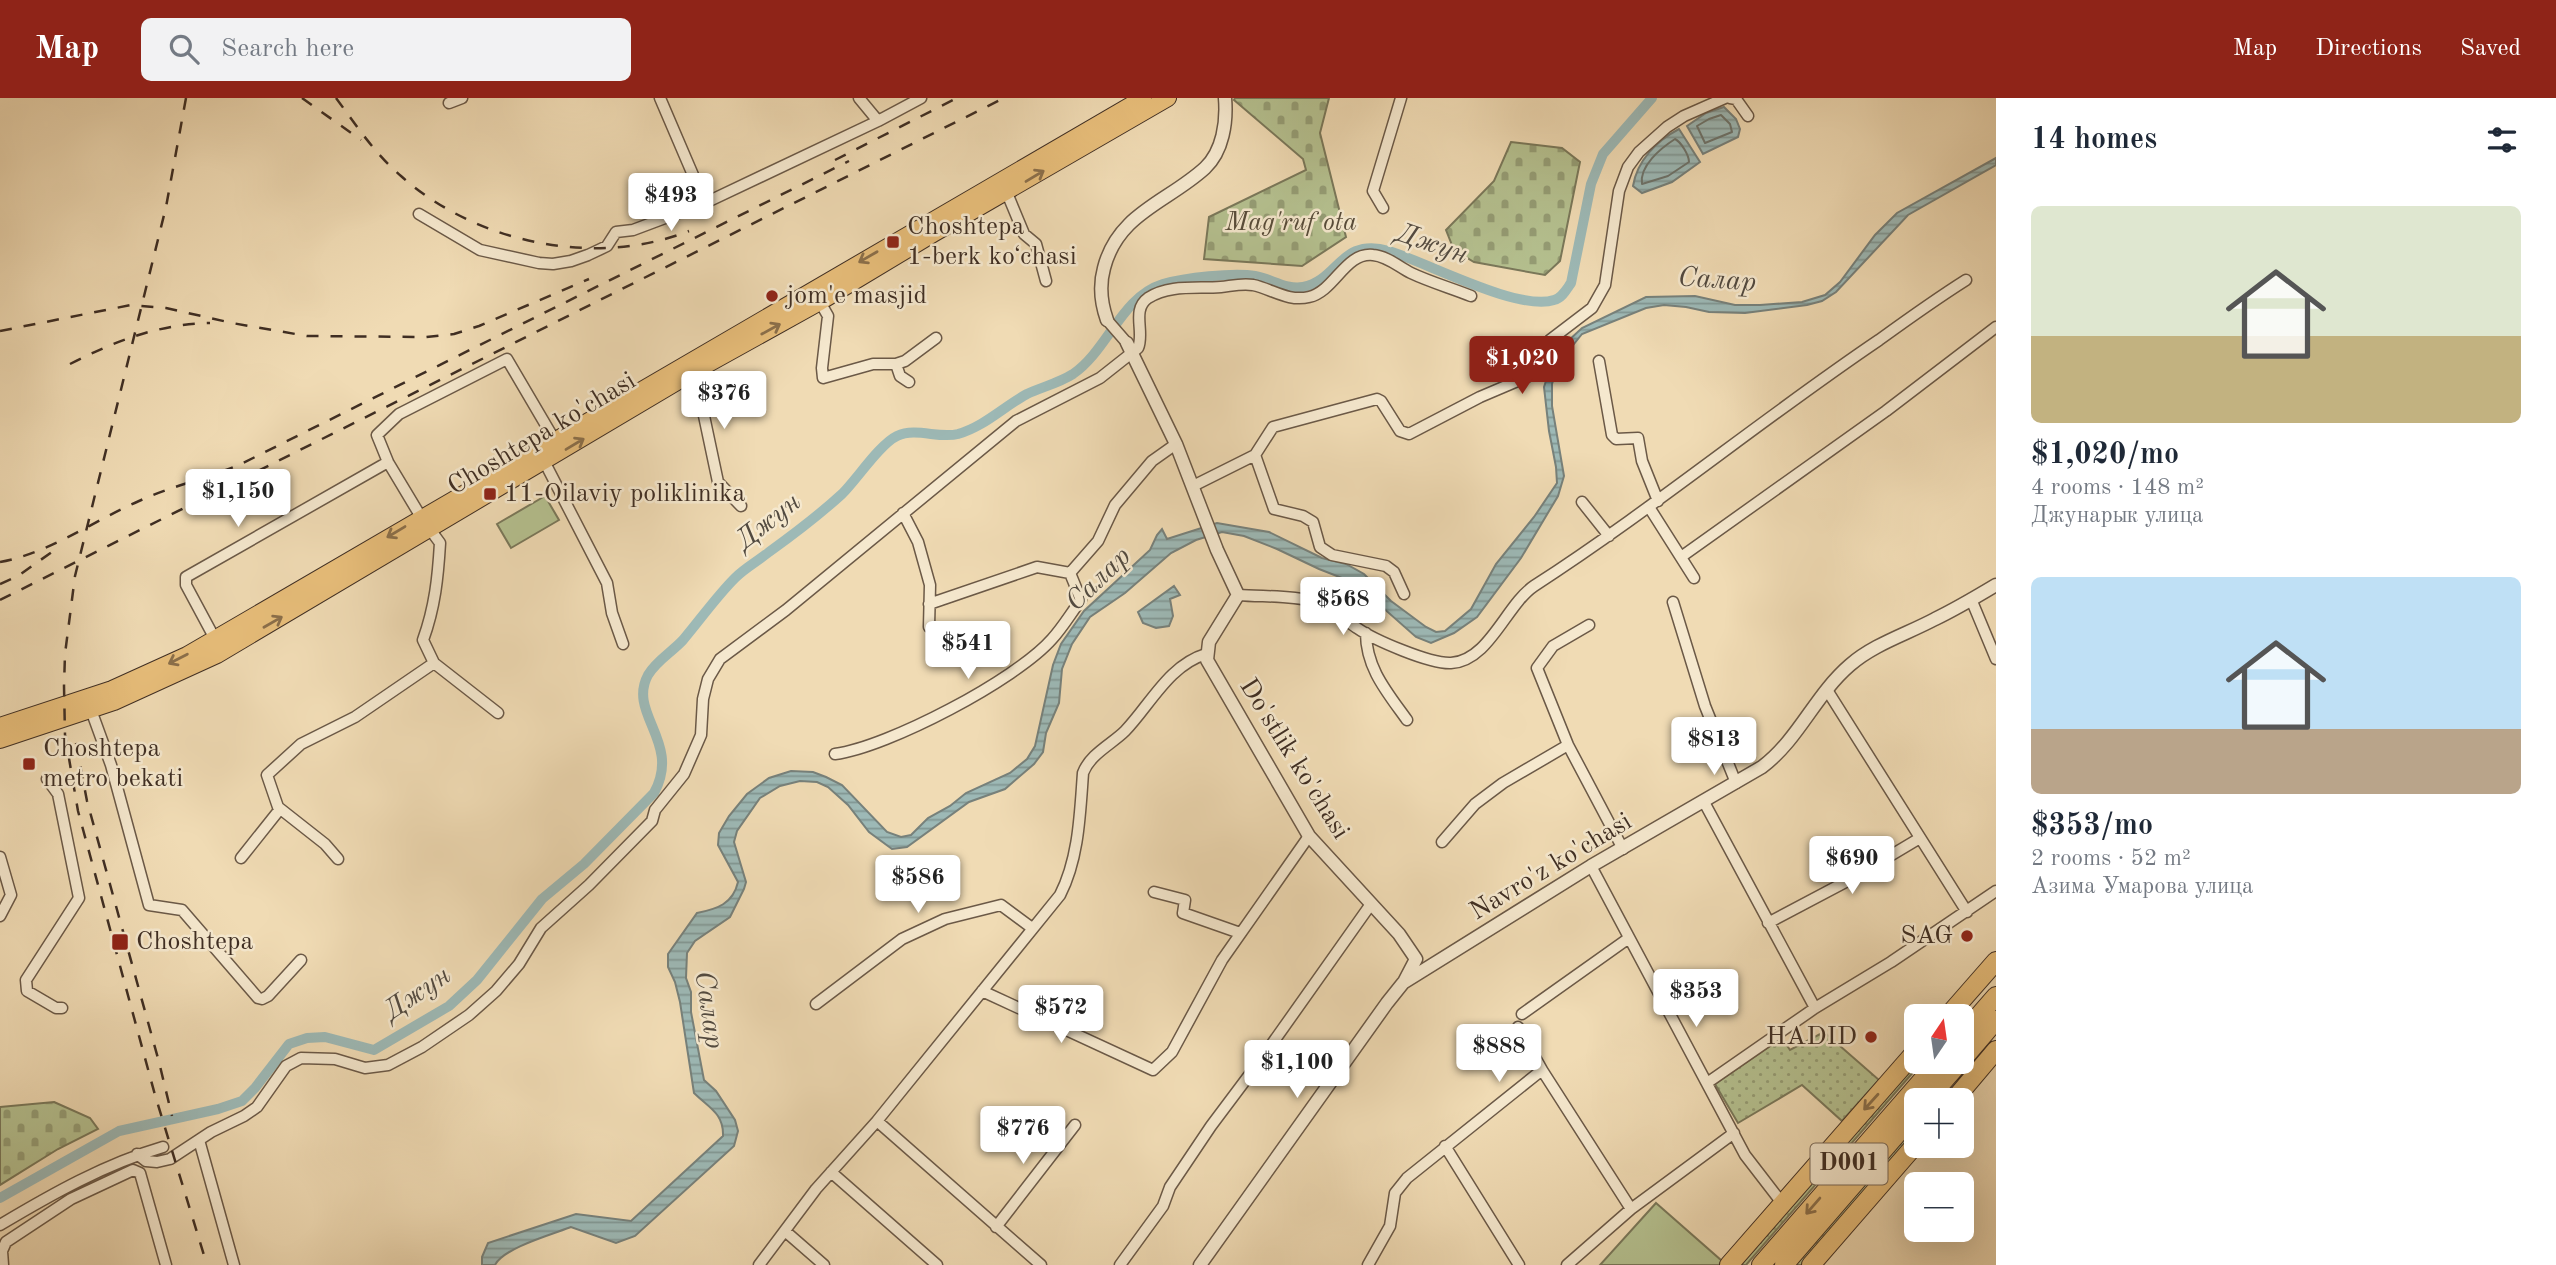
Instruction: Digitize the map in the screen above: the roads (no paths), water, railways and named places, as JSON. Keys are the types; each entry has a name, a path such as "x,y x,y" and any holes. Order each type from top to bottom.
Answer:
{"highway":[{"path":"1958,1004 1996,961"},
{"path":"1974,1021 1996,996"},
{"path":"1974,1046 1996,1020"},
{"path":"1964,1088 1996,1049"},
{"path":"1729,1265 1904,1065"},
{"name":"D001","path":"1761,1265 1928,1074"},
{"path":"1937,1088 1950,1074"},
{"name":"D001","path":"1784,1265 1904,1126"},
{"path":"1811,1265 1904,1158"}],"main road":[{"name":"Choshtepa ko'chasi","path":"0,740 156,685 217,655 554,439 1138,106 1168,98"},
{"name":"Choshtepa ko'chasi","path":"0,726 112,689 163,667 544,461 1007,193 1138,106"}],"street":[{"path":"449,103 462,98"},
{"path":"660,98 705,203"},
{"path":"859,98 878,121"},
{"path":"419,214 480,250 553,264 571,261 607,246 616,232 634,230 705,203 921,98"},
{"path":"1225,98 1223,135 1216,153 1205,168 1144,211 1113,243 1101,279 1102,305 1107,320 1129,348 1175,444 1194,486 1217,550 1238,594"},
{"path":"1383,208 1373,191 1401,98"},
{"path":"1194,486 1255,455 1273,426 1377,399 1381,401 1400,432 1409,434 1480,397 1527,377 1550,340 1592,307 1602,293 1619,191 1628,167 1639,152 1667,127 1684,116 1725,98"},
{"path":"1730,98 1736,99 1748,116"},
{"path":"1007,193 1024,234 1036,244 1046,281"},
{"path":"139,1156 146,1161 170,1159 257,1107 280,1073 301,1058 323,1058 365,1068 388,1065 422,1047 469,1015 496,991 519,964 541,928 652,821 655,810 684,774 701,735 703,698 708,678 720,659 786,610 1016,421 1100,378 1129,348 1141,342 1140,307 1146,299 1161,292 1184,288 1253,285 1291,297 1310,297 1320,293 1354,258 1362,255 1383,257 1426,279 1471,296"},
{"path":"1238,594 1312,601 1341,614 1366,633 1433,661 1463,661 1477,652 1492,636 1527,591 1654,504 1825,376 1924,306 1966,280"},
{"path":"820,302 828,316 823,378 873,364 905,361 936,338"},
{"path":"1681,557 1886,411 1996,327"},
{"path":"498,713 434,663 423,640 437,591 440,543 388,462 377,435 399,414 506,359 554,439"},
{"path":"1599,361 1612,435 1616,439 1638,438 1654,504 1694,578"},
{"path":"895,364 900,376 909,382"},
{"path":"692,373 696,378 718,482 741,506"},
{"path":"1070,573 1098,541 1115,505 1152,461 1175,444"},
{"path":"1255,455 1274,509 1303,516 1313,523 1318,544 1332,555 1386,566 1394,572 1404,594"},
{"path":"544,461 607,583 612,613 623,644"},
{"path":"215,639 186,585 186,577 388,462"},
{"path":"1583,502 1609,536"},
{"path":"903,513 918,542 930,585 929,627"},
{"path":"929,604 1037,567 1070,573"},
{"path":"835,754 876,744 978,694 1010,674 1051,640 1081,600 1070,573"},
{"name":"Navro'z ko'chasi","path":"1200,1265 1404,983 1591,866 1762,767 1786,746 1847,667 1865,654 1996,585"},
{"path":"759,1265 831,1172 877,1122 1060,895 1076,842 1086,766 1125,731 1167,680 1193,658 1206,654 1209,642 1238,594"},
{"path":"1971,599 1996,659"},
{"path":"1673,603 1705,706 1736,783"},
{"path":"1588,625 1553,646 1537,668 1568,745 1623,849"},
{"path":"1366,633 1366,651 1380,683 1407,720"},
{"name":"Do'stlik ko'chasi","path":"1206,654 1209,666 1309,836 1399,934 1426,971"},
{"path":"338,859 325,844 281,809 267,775 301,744 355,717 434,663"},
{"path":"1827,690 1966,912"},
{"path":"90,710 111,765 149,905 182,910 258,998 268,996 301,960"},
{"path":"1442,842 1475,803 1503,783 1568,745"},
{"path":"47,779 58,794 79,898 26,980 25,986 27,991 56,1008 62,1008"},
{"path":"1704,802 1815,1008"},
{"path":"241,858 281,809"},
{"path":"982,991 1153,1070 1172,1052 1222,960 1309,836"},
{"path":"1768,923 1853,878 1920,838"},
{"path":"0,857 11,895 0,916"},
{"path":"1591,866 1745,1155 1782,1203"},
{"path":"1707,1083 1815,1008 1891,962 1996,891"},
{"path":"1154,892 1185,900 1183,913 1240,933"},
{"path":"1120,1265 1163,1206 1170,1187 1211,1126 1371,904"},
{"path":"816,1004 902,939 946,919 1001,905 1032,928"},
{"path":"1522,1014 1629,938"},
{"path":"1404,983 1416,959"},
{"path":"1518,1027 1542,1070 1631,1209"},
{"path":"1368,1265 1390,1226 1395,1193 1407,1178 1542,1070"},
{"path":"877,1122 1041,1265"},
{"path":"996,1227 1075,1125"},
{"path":"1567,1265 1631,1209 1734,1133"},
{"path":"199,1140 234,1265"},
{"path":"1445,1146 1519,1265"},
{"path":"0,1225 60,1189 163,1147"},
{"path":"139,1156 138,1170 166,1265"},
{"path":"3,1265 3,1246 6,1241 71,1199 138,1170"},
{"path":"831,1172 937,1265"},
{"path":"785,1231 824,1265"}],"water":[{"path":"1724,107 1736,119 1740,129 1738,137 1703,154 1687,126 1706,113"},
{"path":"1679,129 1700,162 1672,182 1642,193 1633,186 1643,160 1663,139"},
{"name":"Салар","path":"1996,158 1996,165 1908,215 1836,292 1822,301 1745,313 1709,312 1664,305 1646,308 1582,334 1558,364 1552,384 1552,406 1564,476 1558,496 1521,558 1477,617 1454,633 1431,643 1416,637 1355,583 1244,536 1222,532 1196,540 1171,553 1125,593 1090,617 1072,644 1062,669 1059,703 1046,733 1043,752 1034,764 1005,789 969,802 907,847 892,849 869,832 848,805 828,787 817,782 800,781 780,786 760,798 737,831 734,842 746,882 744,889 730,917 695,941 687,953 686,978 691,992 691,1012 704,1080 716,1091 735,1120 738,1131 734,1146 635,1236 616,1243 571,1227 518,1247 495,1265 482,1265 482,1257 488,1243 576,1214 631,1221 723,1136 718,1116 694,1093 680,1002 668,967 668,954 697,913 723,904 736,889 738,882 718,845 719,833 747,794 769,778 791,771 813,772 842,785 887,832 901,837 911,835 928,818 966,793 1010,773 1027,759 1035,746 1053,665 1061,644 1084,611 1150,550 1162,529 1167,539 1217,523 1269,532 1322,558 1346,564 1364,574 1391,601 1426,627 1436,632 1445,631 1471,609 1496,564 1557,483 1544,387 1555,353 1582,328 1646,297 1695,296 1735,305 1760,305 1802,302 1825,295 1840,282 1875,235 1897,213"},
{"path":"1174,586 1180,595 1170,599 1173,616 1169,626 1156,628 1143,623 1138,612"}],"waterway":[{"name":"Джун","path":"0,1198 119,1131 242,1101 289,1044 307,1038 325,1037 374,1050 449,1006 477,980 542,899 584,864 654,793 661,775 662,759 644,703 643,689 651,670 683,640 735,578 833,502 890,440 912,433 951,435 968,431 1027,394 1068,377 1096,352 1136,300 1149,291 1172,282 1209,276 1246,275 1291,287 1303,287 1325,276 1350,254 1373,248 1389,251 1496,293 1538,302 1557,299 1571,283 1591,184 1603,154 1652,98"}],"railway":[{"path":"186,98 166,207 75,576 65,654 64,686 65,735 78,811 155,1095 207,1265"},
{"path":"302,98 361,140"},
{"path":"336,98 374,149 401,176 431,199 464,218 500,233 538,243 576,248 653,242 689,231"},
{"path":"835,160 957,98"},
{"path":"0,600 1004,98"},
{"path":"0,562 54,544 152,496 241,464 849,161"},
{"path":"0,331 131,305 166,308 307,336 426,337 454,334 479,326 589,279"},
{"path":"70,364 104,348 155,330 210,323"},
{"path":"0,584 18,576 56,549"},
{"path":"76,743 87,801 172,1116"}],"place":[{"name":"Choshtepa 1-berk koʻchasi","path":"893,242"},
{"name":"jom'e masjid","path":"772,296"},
{"name":"11-Oilaviy poliklinika","path":"490,494"},
{"name":"Choshtepa metro bekati","path":"29,764"},
{"name":"SAG","path":"1967,936"},
{"name":"Choshtepa","path":"120,942"},
{"name":"HADID","path":"1871,1037"}],"park label":[{"name":"Mag'ruf ota","path":"1291,223"}]}
